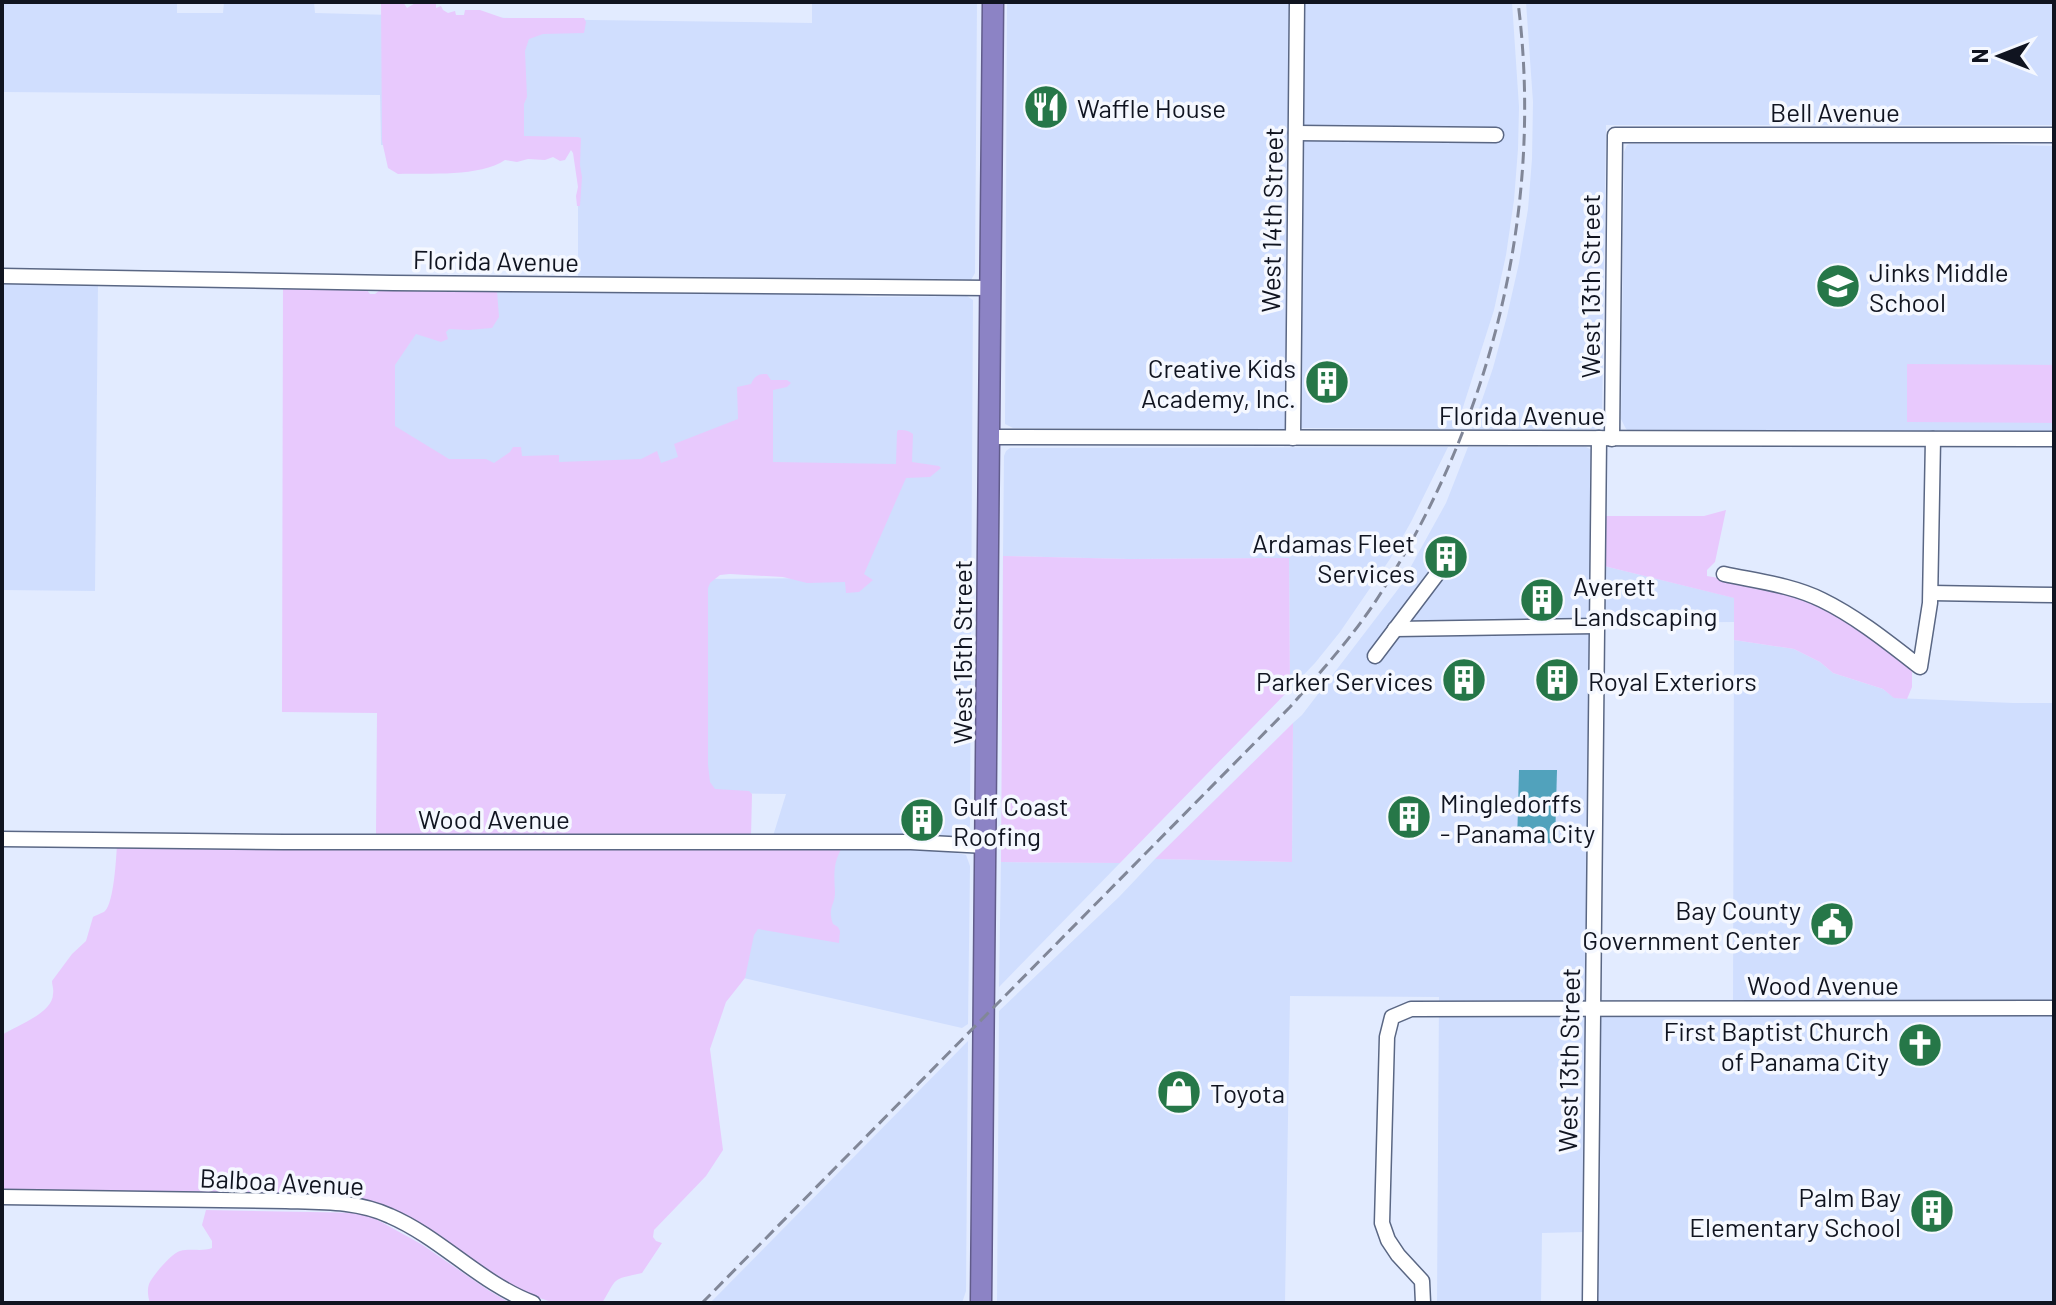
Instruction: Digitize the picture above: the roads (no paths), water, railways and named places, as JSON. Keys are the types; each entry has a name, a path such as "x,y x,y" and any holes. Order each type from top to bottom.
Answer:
{"highway":[{"name":"West 15th Street","path":"981,1303 993,2"}],"street":[{"name":"West 14th Street","path":"1293,438 1297,2"},
{"path":"1296,133 1496,135"},
{"name":"Bell Avenue","path":"1615,135 2054,135"},
{"name":"West 13th Street","path":"1590,1303 1597,626 1615,135"},
{"name":"Florida Avenue","path":"2,276 990,288"},
{"name":"Florida Avenue","path":"989,437 2054,439"},
{"path":"1724,574 1822,600 1865,626 1920,667 1930,612 1933,439"},
{"path":"1375,656 1437,574"},
{"path":"1931,593 2054,595"},
{"path":"1395,629 1597,626"},
{"name":"Wood Avenue","path":"2,839 911,842 986,846"},
{"name":"Wood Avenue","path":"1423,1303 1422,1281 1398,1255 1382,1223 1387,1037 1392,1017 1411,1009 2054,1008"},
{"name":"Balboa Avenue","path":"2,1197 286,1201 357,1206 403,1222 497,1285 533,1303"}],"railway":[{"path":"702,1303 1290,707 1352,635 1374,604 1422,522 1455,452 1481,380 1502,307 1516,231 1523,155 1524,79 1518,2"}],"place":[{"name":"Waffle House","path":"1046,107"},
{"name":"Jinks Middle School","path":"1838,286"},
{"name":"Creative Kids Academy, Inc.","path":"1327,382"},
{"name":"Ardamas Fleet Services","path":"1446,557"},
{"name":"Averett Landscaping","path":"1542,600"},
{"name":"Parker Services","path":"1464,680"},
{"name":"Royal Exteriors","path":"1557,680"},
{"name":"Mingledorffs - Panama City","path":"1409,817"},
{"name":"Gulf Coast Roofing","path":"922,820"},
{"name":"Bay County Government Center","path":"1832,924"},
{"name":"First Baptist Church of Panama City","path":"1920,1045"},
{"name":"Toyota","path":"1179,1092"},
{"name":"Palm Bay Elementary School","path":"1932,1211"}]}
